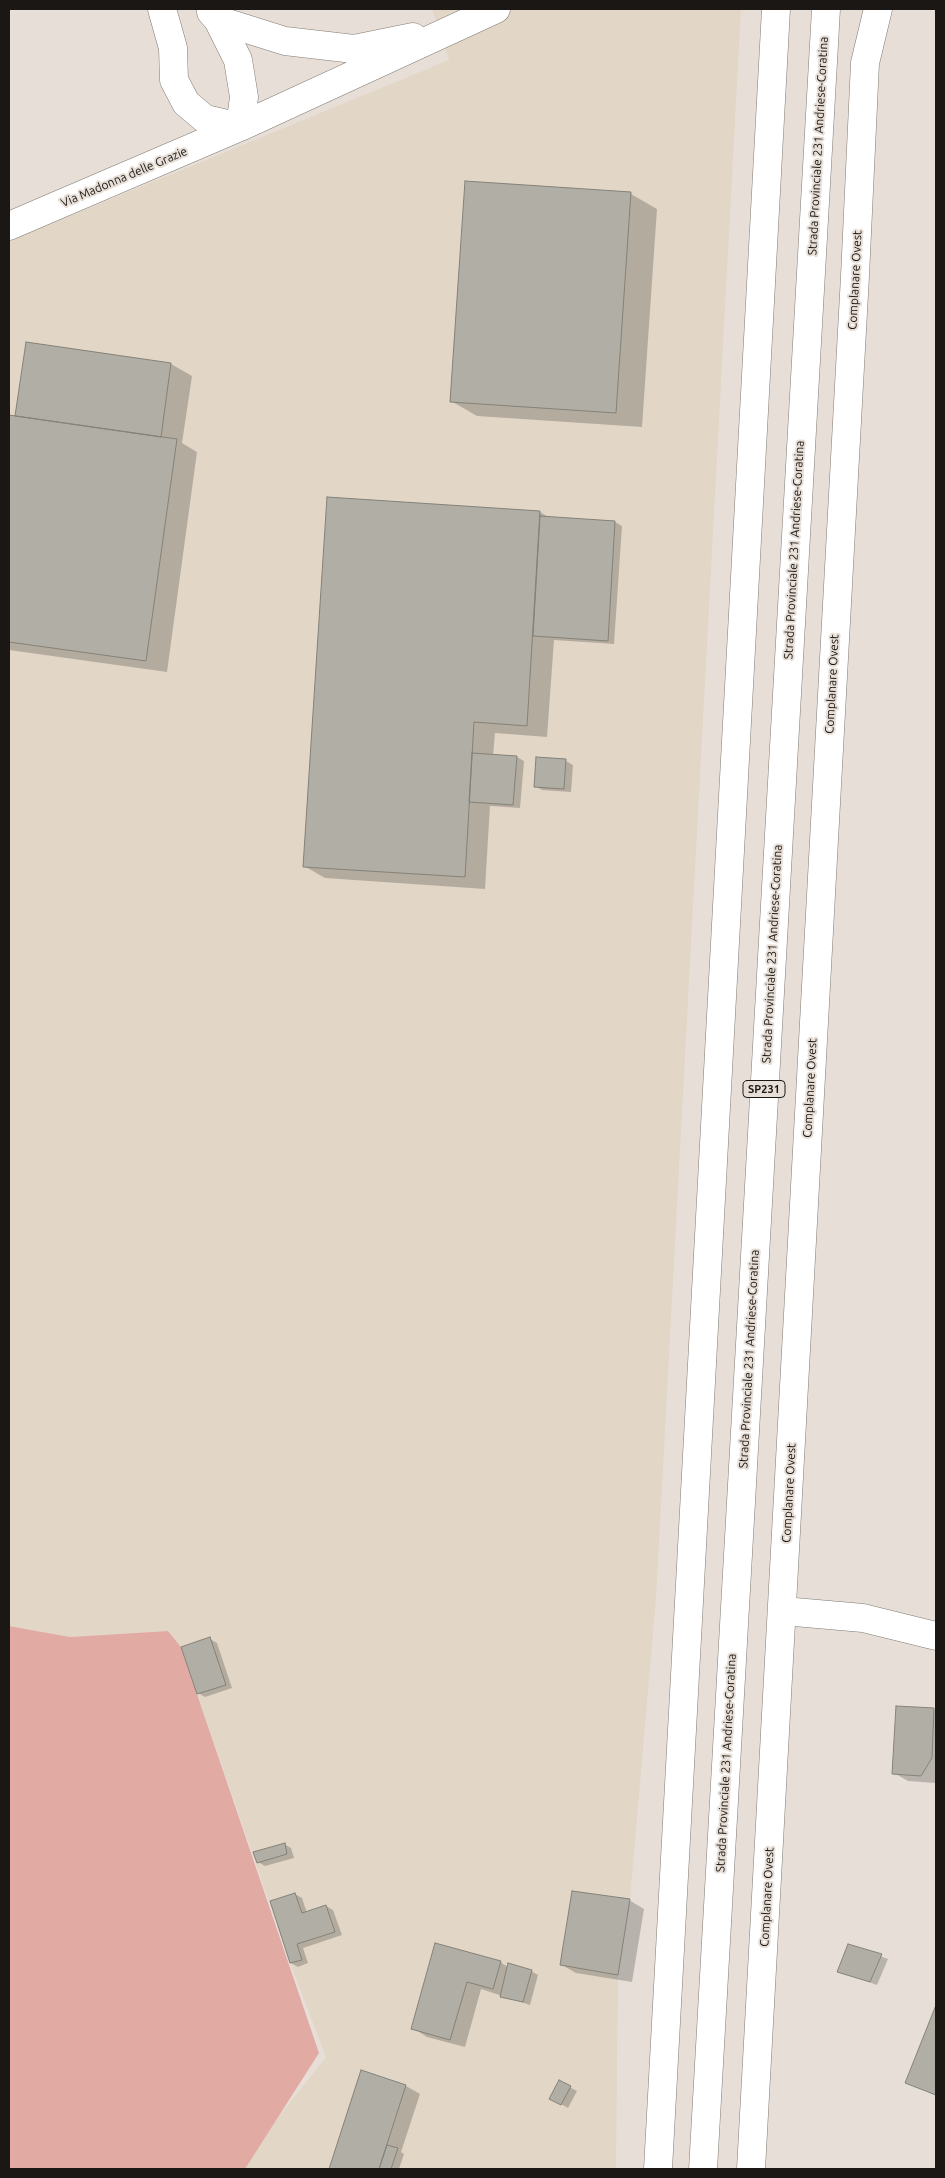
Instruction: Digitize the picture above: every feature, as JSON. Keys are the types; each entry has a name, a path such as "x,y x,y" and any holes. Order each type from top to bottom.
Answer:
{"main road":[{"path":"162,9 173,48 174,80 186,103 205,119 240,128 244,97 238,60 213,14"},
{"path":"213,14 285,41 354,49 456,29 496,9"},
{"path":"658,2169 776,9"},
{"name":"Strada Provinciale 231 Andriese-Coratina","path":"703,2169 826,9"},
{"name":"Complanare Ovest","path":"751,2169 783,1611 865,63 878,9"},
{"name":"Via Madonna delle Grazie","path":"9,226 240,128 456,29"},
{"path":"783,1611 863,1618 936,1636"}],"shaded area":[{"path":"432,9 741,9 656,1599 630,1899 618,1975 616,2169 245,2169 268,2130 326,2057 290,1963 181,1647 168,1631 70,1637 9,1626 9,241 449,60"},
{"path":"9,1626 70,1637 168,1631 181,1647 319,2053 245,2169 9,2169"}],"building":[{"path":"465,181 631,192 616,413 450,402"},
{"path":"26,342 171,363 161,437 15,416"},
{"path":"9,415 177,439 146,661 9,642"},
{"path":"327,497 540,511 527,726 474,722 465,877 303,867"},
{"path":"540,516 615,521 608,641 533,636"},
{"path":"472,753 517,756 513,805 469,802"},
{"path":"536,757 566,759 564,789 534,787"},
{"path":"210,1637 226,1685 197,1694 181,1647"},
{"path":"896,1706 934,1708 932,1758 921,1776 892,1774"},
{"path":"285,1843 287,1854 257,1863 253,1852"},
{"path":"572,1891 630,1899 618,1975 560,1965"},
{"path":"295,1893 302,1913 326,1905 335,1932 297,1944 302,1960 290,1963 270,1901"},
{"path":"435,1943 501,1961 493,1989 467,1982 450,2040 411,2029"},
{"path":"848,1944 882,1954 870,1982 837,1972"},
{"path":"508,1963 532,1970 523,2002 500,1997"},
{"path":"936,2005 936,2095 905,2083"},
{"path":"361,2070 406,2085 379,2169 329,2169"},
{"path":"559,2080 571,2086 561,2105 549,2099"},
{"path":"387,2145 398,2148 391,2169 379,2169"}]}
